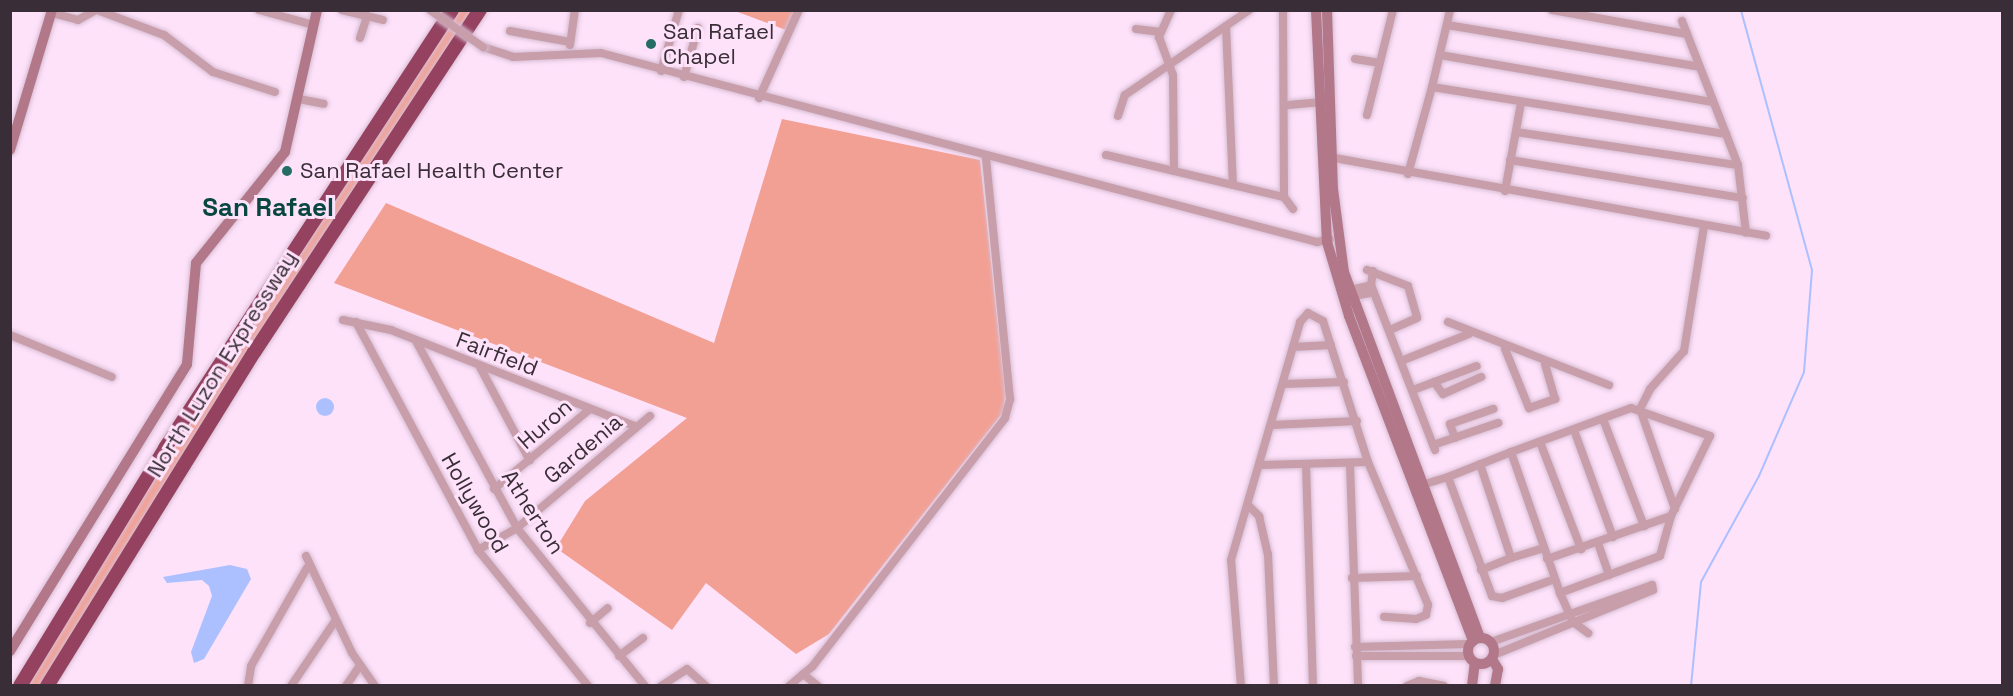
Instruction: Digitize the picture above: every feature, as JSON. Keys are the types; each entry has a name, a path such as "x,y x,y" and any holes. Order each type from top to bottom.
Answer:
{"highway":[{"name":"North Luzon Expressway","path":"20,686 165,448 452,10"},
{"name":"North Luzon Expressway","path":"47,686 266,332 480,10"}],"street":[{"path":"10,150 52,12 78,20 97,10 164,35 213,72 275,92"},
{"path":"259,10 314,26"},
{"path":"10,651 184,370 196,263 285,152 299,99 317,10"},
{"path":"342,10 383,20"},
{"path":"430,10 483,47 513,57 570,47"},
{"path":"570,47 575,10"},
{"path":"661,71 679,10"},
{"path":"759,98 799,10"},
{"path":"1171,10 1161,32 1169,62 1174,171"},
{"path":"1118,117 1125,94 1169,62 1249,10"},
{"path":"1284,10 1288,105 1284,196 1293,209"},
{"path":"1316,10 1332,238 1347,294 1476,647 1493,657"},
{"path":"1324,102 1327,10"},
{"path":"1366,115 1393,10"},
{"path":"1408,174 1450,10"},
{"path":"1552,10 1687,34"},
{"path":"360,38 367,16"},
{"path":"1682,21 1737,165 1746,233"},
{"path":"1447,25 1700,67"},
{"path":"1226,26 1233,185"},
{"path":"684,77 698,28"},
{"path":"1136,29 1161,32"},
{"path":"510,32 601,53 759,98 986,157 1332,238"},
{"path":"1440,55 1713,102"},
{"path":"1356,59 1379,63"},
{"path":"1432,87 1726,134"},
{"path":"299,99 324,104"},
{"path":"1288,105 1324,102"},
{"path":"1505,191 1521,103"},
{"path":"1516,132 1737,165"},
{"path":"1106,155 1284,196"},
{"path":"789,686 803,674 1008,410 986,157"},
{"path":"1326,158 1766,236"},
{"path":"1510,160 1743,198"},
{"path":"1673,513 1640,409 1650,388 1684,351 1704,226"},
{"path":"1390,330 1418,314 1406,281 1370,271 1372,288 1434,447 1499,424 1492,407 1450,424 1455,438"},
{"path":"1347,294 1372,288"},
{"path":"1347,294 1425,484 1476,647 1472,686"},
{"path":"1242,686 1231,567 1302,317 1308,313 1320,317 1344,382 1368,462 1428,604 1426,615 1384,617"},
{"name":"Fairfield","path":"343,320 416,341 637,427"},
{"name":"Hollywood","path":"356,322 478,550 588,686"},
{"path":"1448,322 1469,334 1505,349 1609,386"},
{"path":"1401,362 1469,334"},
{"path":"10,335 112,377"},
{"name":"Atherton","path":"416,341 517,528 590,623 645,686"},
{"path":"1293,347 1331,345"},
{"path":"1505,349 1529,408 1555,399 1545,364"},
{"path":"1413,390 1476,363 1482,379 1443,394 1434,382"},
{"path":"480,367 530,461"},
{"path":"1283,384 1344,382"},
{"name":"Huron","path":"494,489 591,409"},
{"path":"1425,484 1603,419 1640,409 1710,436 1673,513 1660,556 1560,593"},
{"name":"Gardenia","path":"478,550 517,528 650,416"},
{"path":"1603,419 1644,526"},
{"path":"1272,425 1357,422"},
{"path":"1574,430 1613,537"},
{"path":"1540,442 1581,549"},
{"path":"1511,452 1554,579 1572,619 1588,633"},
{"path":"1261,465 1350,465 1368,462"},
{"path":"1306,464 1314,686"},
{"path":"1480,464 1511,558"},
{"path":"1350,465 1354,647 1358,686"},
{"path":"1448,477 1481,570 1495,598 1554,579"},
{"path":"1248,505 1259,516 1268,554 1274,686"},
{"path":"1547,559 1598,543 1673,513"},
{"path":"1598,543 1609,575"},
{"path":"1481,570 1543,548"},
{"path":"306,556 307,568 359,667 375,686"},
{"path":"248,686 251,666 307,568"},
{"path":"1352,578 1417,576"},
{"path":"1356,656 1476,647 1572,619 1653,588"},
{"path":"590,623 608,608"},
{"path":"1493,657 1572,619"},
{"path":"291,686 335,621"},
{"path":"619,656 643,638"},
{"path":"1354,647 1476,647 1493,657 1498,669 1495,686"},
{"path":"346,686 359,667"},
{"path":"661,686 687,669 706,686"},
{"path":"803,674 818,686"},
{"path":"1407,686 1419,681 1444,686"}],"shaded area":[{"path":"455,11 474,11 228,383 42,685 23,686"},
{"path":"735,11 795,11 786,30"},
{"path":"782,119 980,160 1005,392 1004,411 829,634 796,654 706,583 672,630 556,548 585,501 687,418 334,283 386,203 714,343"}],"water":[{"path":"321,398 329,398 334,403 332,414 321,416 316,411 316,403"},
{"path":"230,565 247,569 251,579 204,659 194,663 191,652 212,596 209,586 202,580 167,583 163,577"}],"waterway":[{"path":"1691,686 1701,582 1759,476 1804,372 1812,270 1741,10"}],"place":[{"name":"San Rafael Chapel","path":"651,44"},
{"name":"San Rafael Health Center","path":"287,171"}],"district":[{"name":"San Rafael","path":"268,208"}]}
